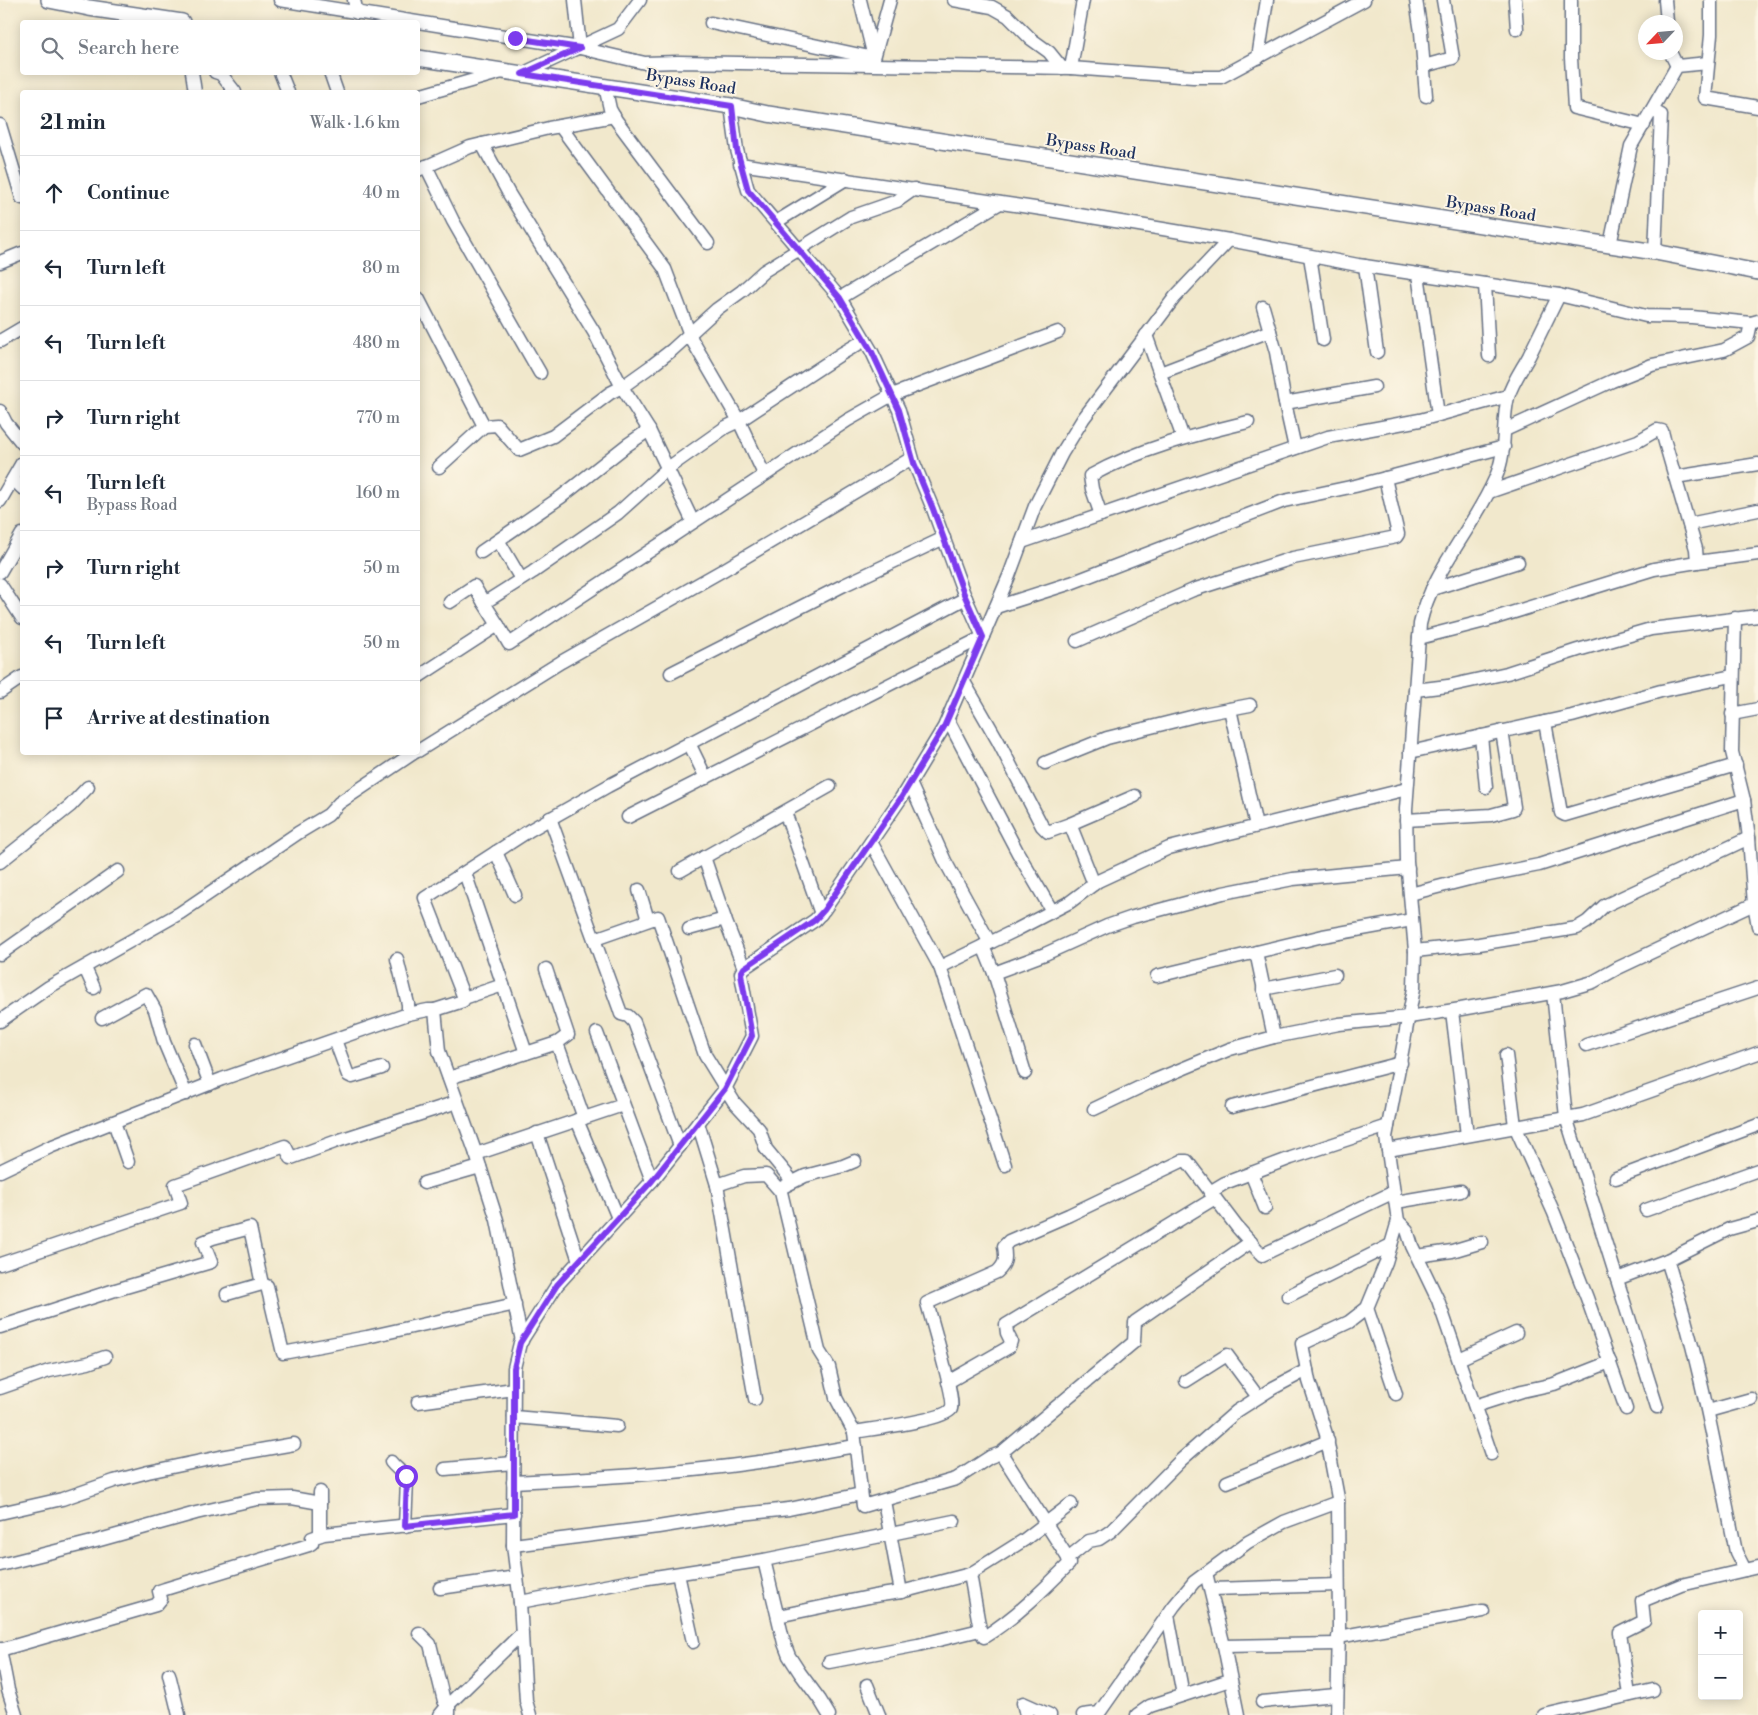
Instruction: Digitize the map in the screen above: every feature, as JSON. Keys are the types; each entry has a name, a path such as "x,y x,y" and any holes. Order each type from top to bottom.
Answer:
{"main road":[{"path":"50,0 169,20"},
{"name":"Bypass Road","path":"420,58 732,106 797,119 1655,252 1758,272"}],"street":[{"path":"280,0 402,20"},
{"path":"354,0 357,13"},
{"path":"574,0 580,48"},
{"path":"522,74 618,29 640,0"},
{"path":"860,0 874,62"},
{"path":"874,62 890,0"},
{"path":"954,0 992,7 1008,16 1031,39 1066,68"},
{"path":"1066,68 1083,0"},
{"path":"1258,58 1266,0"},
{"path":"420,23 580,48 645,63 874,62 1066,68 1193,77 1221,77 1364,0"},
{"path":"1416,0 1421,32 1426,96"},
{"path":"1424,66 1453,58 1443,0"},
{"path":"1515,0 1518,29"},
{"path":"1571,0 1571,58 1574,108 1644,124"},
{"path":"1665,0 1666,15"},
{"path":"1712,0 1705,98 1758,107"},
{"path":"711,23 874,62"},
{"path":"1673,60 1676,66"},
{"path":"1676,66 1708,63"},
{"path":"1610,245 1632,146 1676,66"},
{"path":"420,95 505,72"},
{"path":"193,75 195,90"},
{"path":"222,75 233,90"},
{"path":"281,75 287,90"},
{"path":"331,75 336,90"},
{"path":"606,86 610,108 614,116 708,243"},
{"path":"732,106 740,164 748,190 840,298 865,340 899,410 912,458 983,637"},
{"path":"1652,110 1661,115 1655,252"},
{"path":"540,373 422,168 470,147 560,126 614,116"},
{"path":"0,125 20,181"},
{"path":"560,126 665,269 690,334 739,421 764,474"},
{"path":"482,144 509,194 594,332 622,387 649,430 693,522"},
{"path":"740,164 1000,202 1229,240 1365,266 1559,295 1646,316 1692,317 1755,322 1748,337 1724,350 1652,366 1612,381 1504,430"},
{"path":"776,222 846,179"},
{"path":"439,467 484,426 497,425 519,450 553,436 610,393 622,387 690,334 717,309 764,271 801,250 851,217 897,201 914,189"},
{"path":"840,298 1000,202"},
{"path":"530,1715 526,1700 520,1602 513,1545 514,1368 522,1341 557,1285 652,1181 725,1089 752,1036 741,973 744,968 821,914 871,842 948,720 996,607 1035,506 1062,453 1083,419 1175,297 1229,240"},
{"path":"0,262 20,254"},
{"path":"1310,256 1323,340"},
{"path":"1365,266 1377,352"},
{"path":"1418,274 1438,415"},
{"path":"1485,284 1489,356"},
{"path":"1336,1715 1338,1502 1328,1441 1308,1381 1302,1344 1349,1322 1367,1308 1386,1262 1398,1221 1386,1137 1414,988 1415,950 1406,820 1414,690 1424,607 1432,589 1496,477 1504,447 1508,396 1559,295"},
{"path":"420,302 484,426"},
{"path":"1263,307 1276,352 1295,448"},
{"path":"0,341 20,329"},
{"path":"1160,373 1270,331"},
{"path":"450,602 474,586 509,644 848,420 892,395 1058,332"},
{"path":"1146,335 1183,438"},
{"path":"484,603 618,513 668,468 726,427 739,421 865,340"},
{"path":"1285,403 1374,388"},
{"path":"1022,542 1328,437 1352,431 1420,420 1508,396"},
{"path":"0,411 6,423 20,440"},
{"path":"1102,515 1092,489 1090,476 1108,467 1183,438 1248,422"},
{"path":"481,552 561,497 649,430"},
{"path":"1489,492 1638,441 1657,430 1662,432 1696,549 1696,562"},
{"path":"996,607 1071,583 1284,501 1385,478 1504,447"},
{"path":"420,750 562,662 725,569 912,458"},
{"path":"1675,477 1758,464"},
{"path":"1077,641 1193,590 1293,558 1392,540 1398,534 1385,478"},
{"path":"0,501 18,484"},
{"path":"1689,524 1758,510"},
{"path":"0,572 20,537"},
{"path":"671,673 835,589 944,538"},
{"path":"501,545 521,579"},
{"path":"1419,638 1485,621 1654,569 1758,554"},
{"path":"1432,589 1518,562"},
{"path":"0,584 20,615"},
{"path":"464,998 425,898 550,818 966,598"},
{"path":"1414,690 1448,686 1507,672 1651,629 1758,616"},
{"path":"1735,618 1732,676 1732,752 1744,800 1754,904 1758,926"},
{"path":"420,676 498,625"},
{"path":"628,817 983,637"},
{"path":"1410,752 1572,716 1661,691 1732,676"},
{"path":"0,692 20,679"},
{"path":"964,682 998,741 1042,826 1048,832 1135,796"},
{"path":"1045,763 1106,738 1250,705"},
{"path":"1230,709 1256,826"},
{"path":"1732,714 1758,709"},
{"path":"948,720 1018,854 1052,911"},
{"path":"1545,722 1562,812 1565,814 1736,765"},
{"path":"1406,820 1491,815 1513,809 1502,732"},
{"path":"1481,736 1486,788"},
{"path":"689,743 706,778"},
{"path":"0,1021 49,987 180,913 298,833 328,815 338,803 411,755"},
{"path":"910,783 945,861 986,944 1024,1072"},
{"path":"680,870 830,786"},
{"path":"0,862 70,806 88,787"},
{"path":"940,967 1070,902 1094,884 1169,848 1407,789"},
{"path":"1410,894 1469,879 1539,865 1744,800"},
{"path":"785,812 821,914"},
{"path":"550,818 621,1014 628,1016 634,1022 680,1146"},
{"path":"1070,824 1094,884"},
{"path":"1415,950 1479,944 1577,928 1587,922 1604,906 1749,838"},
{"path":"871,842 940,967 1006,1165"},
{"path":"496,852 515,894"},
{"path":"704,857 744,968"},
{"path":"994,973 1045,954 1107,926 1132,917 1223,893 1293,879 1408,868"},
{"path":"0,954 118,871"},
{"path":"465,872 526,1053"},
{"path":"639,890 648,920"},
{"path":"1094,1109 1153,1081 1230,1049 1274,1037 1339,1024 1409,1017 1553,993 1593,982 1618,968 1754,904"},
{"path":"595,939 658,917 705,1055 734,1102 759,1129 766,1149 789,1177"},
{"path":"689,929 725,919"},
{"path":"1157,976 1323,936 1412,920"},
{"path":"1256,952 1274,1037"},
{"path":"397,959 408,1004 408,1014"},
{"path":"85,968 94,988"},
{"path":"449,1078 557,1043 568,1035 546,969"},
{"path":"1263,989 1335,974"},
{"path":"0,1171 50,1147 210,1084 408,1014 435,1010 503,985"},
{"path":"1586,1045 1758,988"},
{"path":"1553,993 1566,1117 1657,1408"},
{"path":"102,1018 146,994 155,1010 164,1042 186,1094"},
{"path":"435,1010 439,1051 498,1220 522,1341"},
{"path":"1452,1010 1467,1135"},
{"path":"596,1033 652,1181"},
{"path":"335,1040 348,1075 352,1077 382,1068"},
{"path":"557,1043 580,1119 618,1218"},
{"path":"195,1044 210,1084"},
{"path":"1388,1150 1583,1114 1758,1053"},
{"path":"1506,1055 1515,1126 1554,1213 1587,1298 1626,1409"},
{"path":"1232,1107 1401,1063"},
{"path":"0,1264 181,1203 175,1185 207,1173 285,1146 291,1158 457,1102"},
{"path":"476,1154 623,1105"},
{"path":"114,1122 128,1162"},
{"path":"698,1123 717,1185 755,1398"},
{"path":"1616,1178 1758,1125"},
{"path":"948,1382 1009,1347 1011,1341 1006,1325 1212,1195 1225,1183 1388,1126"},
{"path":"537,1133 579,1261"},
{"path":"779,1189 805,1176 843,1166 854,1161"},
{"path":"854,1432 932,1418 949,1411 953,1404 927,1304 997,1272 1004,1266 1006,1259 1004,1246 1009,1241 1182,1162 1187,1161 1212,1195 1262,1255 1395,1197 1461,1191"},
{"path":"424,1183 480,1167"},
{"path":"1646,1210 1758,1170"},
{"path":"1251,1173 1265,1208"},
{"path":"717,1185 744,1176 766,1174 781,1192 819,1351 829,1367 836,1398 854,1432 863,1506 956,1480 990,1457 1001,1453 1134,1342 1135,1322 1251,1242"},
{"path":"1398,1221 1407,1230 1438,1300 1491,1454"},
{"path":"1617,1279 1667,1260 1729,1229 1758,1221"},
{"path":"0,1327 211,1262 203,1242 250,1228 262,1284"},
{"path":"1417,1256 1452,1251 1482,1242"},
{"path":"1288,1296 1391,1245"},
{"path":"1667,1260 1679,1296 1708,1411 1736,1552 1752,1568"},
{"path":"227,1294 262,1284 267,1286 283,1353 367,1337 514,1304"},
{"path":"1367,1308 1396,1394"},
{"path":"1459,1359 1516,1333"},
{"path":"1186,1381 1227,1355 1258,1397"},
{"path":"0,1388 49,1372 105,1358"},
{"path":"1476,1406 1522,1391 1554,1384 1610,1362"},
{"path":"1068,1558 1089,1541 1099,1539 1111,1531 1181,1460 1237,1411 1307,1370"},
{"path":"418,1402 514,1389"},
{"path":"1708,1411 1751,1399"},
{"path":"514,1416 616,1426"},
{"path":"1227,1482 1328,1441"},
{"path":"0,1512 62,1499 114,1481 148,1472 294,1444"},
{"path":"513,1482 699,1470 856,1446"},
{"path":"970,1574 980,1630 984,1637 1006,1624 1069,1564 1068,1558 1047,1522 1001,1453"},
{"path":"391,1462 394,1467 406,1476 405,1526"},
{"path":"445,1469 513,1464"},
{"path":"513,1545 789,1509 861,1494"},
{"path":"0,1565 196,1513 257,1499 320,1498 320,1535"},
{"path":"884,1501 901,1592"},
{"path":"1083,1715 1099,1713 1168,1615 1194,1582 1248,1542 1277,1526 1338,1502"},
{"path":"778,1616 901,1592 970,1574 995,1559 1071,1504"},
{"path":"16,1715 4,1692 0,1649 156,1605 161,1599 159,1592 164,1589 309,1545 312,1543 312,1538 320,1535 514,1514"},
{"path":"520,1602 764,1560 954,1521"},
{"path":"764,1560 784,1643 789,1656 829,1715"},
{"path":"1629,1695 1620,1633 1644,1621 1642,1601 1682,1585 1752,1568"},
{"path":"1206,1573 1212,1589 1238,1715"},
{"path":"678,1574 693,1642"},
{"path":"440,1588 517,1578"},
{"path":"1212,1589 1338,1585"},
{"path":"1224,1646 1338,1640 1483,1611"},
{"path":"1168,1615 1183,1695"},
{"path":"829,1662 918,1645 980,1630"},
{"path":"419,1633 430,1644 446,1712"},
{"path":"446,1712 522,1633"},
{"path":"169,1674 179,1715"},
{"path":"1138,1715 1150,1706 1230,1680"},
{"path":"867,1685 879,1715"},
{"path":"1544,1715 1653,1690"},
{"path":"1262,1702 1336,1695"},
{"path":"1026,1715 1023,1703 1050,1715"}],"route":[{"path":"406,1476 405,1526 514,1514 514,1368 520,1343 557,1285 652,1181 725,1089 752,1036 741,973 744,968 815,920 824,910 901,798 944,727 983,637 964,594 914,463 899,410 872,352 840,298 748,190 737,150 732,106 522,74 580,48 515,38"}]}
